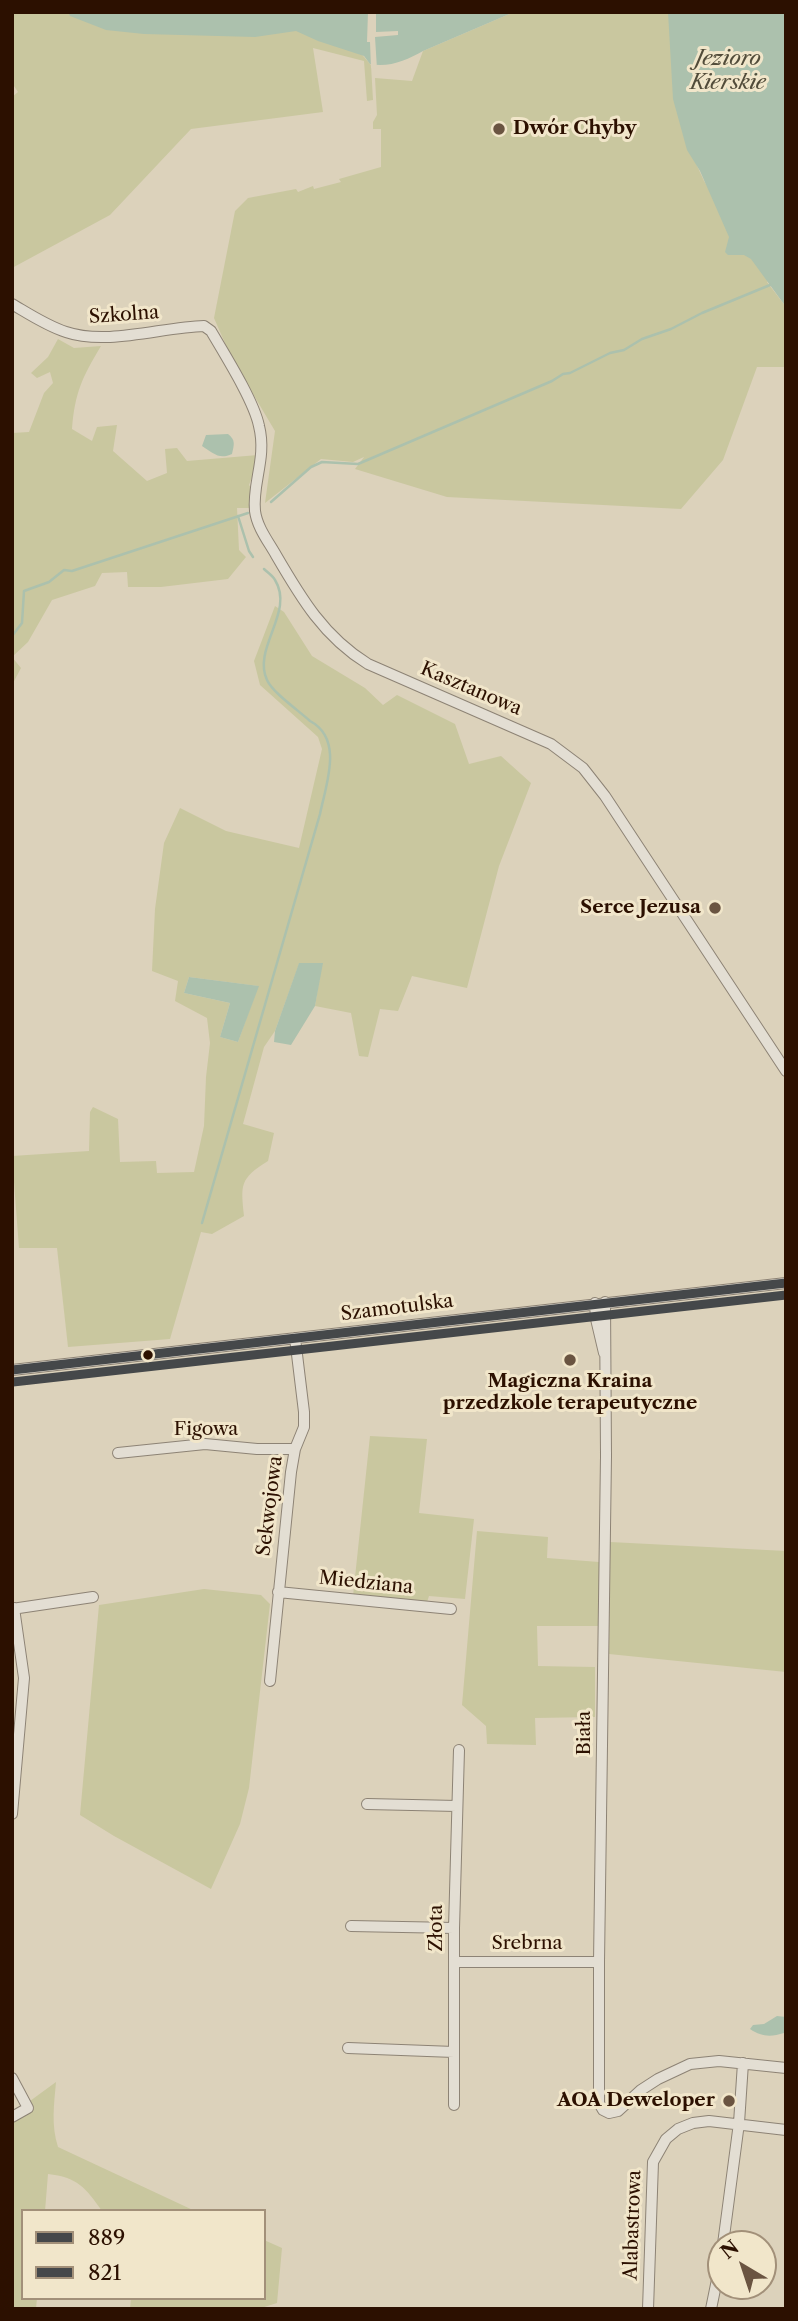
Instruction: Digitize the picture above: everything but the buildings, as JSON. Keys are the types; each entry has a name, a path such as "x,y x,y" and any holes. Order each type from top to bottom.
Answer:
{"street":[{"name":"Szkolna","path":"12,304 67,333 85,336 122,335 204,326"},
{"name":"Kasztanowa","path":"204,326 216,340 259,423 262,451 254,509 259,526 320,625 344,648 368,664 534,735 583,768 605,796 786,1071"},
{"name":"Szamotulska","path":"12,1370 786,1283"},
{"name":"Biała","path":"600,1303 596,1319 605,1356 607,1443 598,2093 603,2109 609,2113 618,2111 641,2090 691,2064 719,2061 743,2063"},
{"name":"Sekwojowa","path":"270,1681 295,1449 304,1427 295,1338"},
{"name":"Figowa","path":"118,1453 205,1444 257,1449 295,1449"},
{"name":"Miedziana","path":"278,1591 451,1609"},
{"path":"12,1814 15,1754 24,1678 13,1609 93,1597"},
{"name":"Złota","path":"454,2105 454,1927 459,1751"},
{"path":"367,1804 457,1806"},
{"path":"351,1926 454,1927"},
{"name":"Srebrna","path":"454,1962 599,1962"},
{"path":"348,2048 454,2052"},
{"path":"725,2230 739,2123 743,2063 786,2068"},
{"path":"12,2078 28,2108 12,2117"},
{"name":"Alabastrowa","path":"648,2309 651,2180 653,2162 666,2139 678,2129 693,2123 739,2123 786,2130"}],"shaded area":[{"path":"12,12 161,12 261,30 293,31 332,20 371,65 373,100 367,101 364,61 313,48 323,112 191,129 110,215 12,268 12,97 18,92 12,83"},
{"path":"514,12 669,12 689,148 704,181 770,280 767,282 786,307 786,367 757,367 723,460 681,509 447,497 355,469 364,457 353,462 321,459 265,503 275,431 231,357 214,318 235,211 248,198 296,189 298,192 313,186 314,189 381,167 381,129 373,129 377,115 375,78 412,81 423,51"},
{"path":"58,339 74,348 101,346 80,386 72,429 92,441 97,427 117,425 113,451 147,481 167,473 165,449 177,448 187,461 258,455 255,475 249,485 252,489 249,508 237,508 239,550 246,557 228,579 161,587 128,587 127,572 102,573 95,586 52,600 28,642 12,657 12,433 29,432 44,393 53,383 50,372 37,378 31,373 48,357"},
{"path":"275,606 284,612 312,656 365,688 383,705 397,695 455,724 469,764 501,756 531,783 499,866 467,988 412,976 398,1011 380,1009 368,1057 359,1056 351,1013 315,1006 322,963 299,964 275,1031 264,1047 243,1124 274,1133 268,1161 252,1173 244,1184 244,1216 212,1234 201,1232 170,1339 68,1347 57,1248 19,1248 12,1156 89,1151 90,1112 93,1107 118,1119 120,1162 156,1161 157,1173 194,1172 204,1126 210,1043 207,1018 175,1001 178,981 152,971 155,909 164,843 180,808 226,831 299,848 322,749 318,737 260,685 254,661","holes":["189,977 258,986 238,1042 220,1037 230,1003 184,993"]},
{"path":"12,657 21,668 12,685"},
{"path":"370,1436 427,1439 419,1513 474,1519 465,1599 429,1596 427,1602 353,1596"},
{"path":"477,1531 548,1537 547,1558 599,1562 599,1626 537,1626 538,1666 595,1667 595,1717 535,1718 536,1745 487,1744 486,1726 462,1705"},
{"path":"610,1542 786,1551 786,1672 609,1654"},
{"path":"204,1589 261,1595 270,1604 249,1788 240,1824 211,1889 80,1815 99,1605"},
{"path":"56,2082 54,2123 58,2147 191,2209 101,2209 74,2181 48,2174 45,2209 21,2209 21,2300 37,2300 36,2309 12,2309 12,2121 31,2110 30,2101"},
{"path":"266,2241 282,2248 277,2303 258,2309 130,2309 131,2300 266,2300"}],"water":[{"path":"68,12 514,12 404,60 377,65 370,64 364,56 296,31 255,37 144,34 106,30 70,16"},
{"name":"Jezioro Kierskie","path":"668,12 786,12 786,307 751,259 744,255 728,255 725,252 729,237 700,171 687,150 673,99"},
{"path":"228,434 234,445 232,454 220,456 202,446 206,435"},
{"path":"299,963 323,963 315,1006 291,1045 274,1042 275,1031"},
{"path":"189,977 259,986 238,1042 220,1037 230,1003 184,993"},
{"path":"777,2016 786,2017 784,2033 767,2036 750,2029 753,2025 764,2024"}],"pier":[{"path":"368,12 376,12 376,32 398,31 398,35 375,37 377,69 371,68 370,42 367,42"}],"waterway":[{"path":"271,502 311,467 322,462 358,464 770,285"},
{"path":"12,636 22,623 24,591 49,582 64,570 72,571 248,513"},
{"path":"238,516 253,557"},
{"path":"202,1223 320,814 330,763 327,739 320,729 280,696 267,680 265,655 280,605 280,592 274,579 264,569"}],"transit line":[{"name":"889","path":"12,1370 786,1283"},
{"name":"821","path":"13,1382 786,1295"}],"place":[{"name":"Dwór Chyby","path":"499,129"},
{"name":"Serce Jezusa","path":"715,908"},
{"name":"Magiczna Kraina przedzkole terapeutyczne","path":"570,1360"},
{"name":"AOA Deweloper","path":"729,2101"}]}
